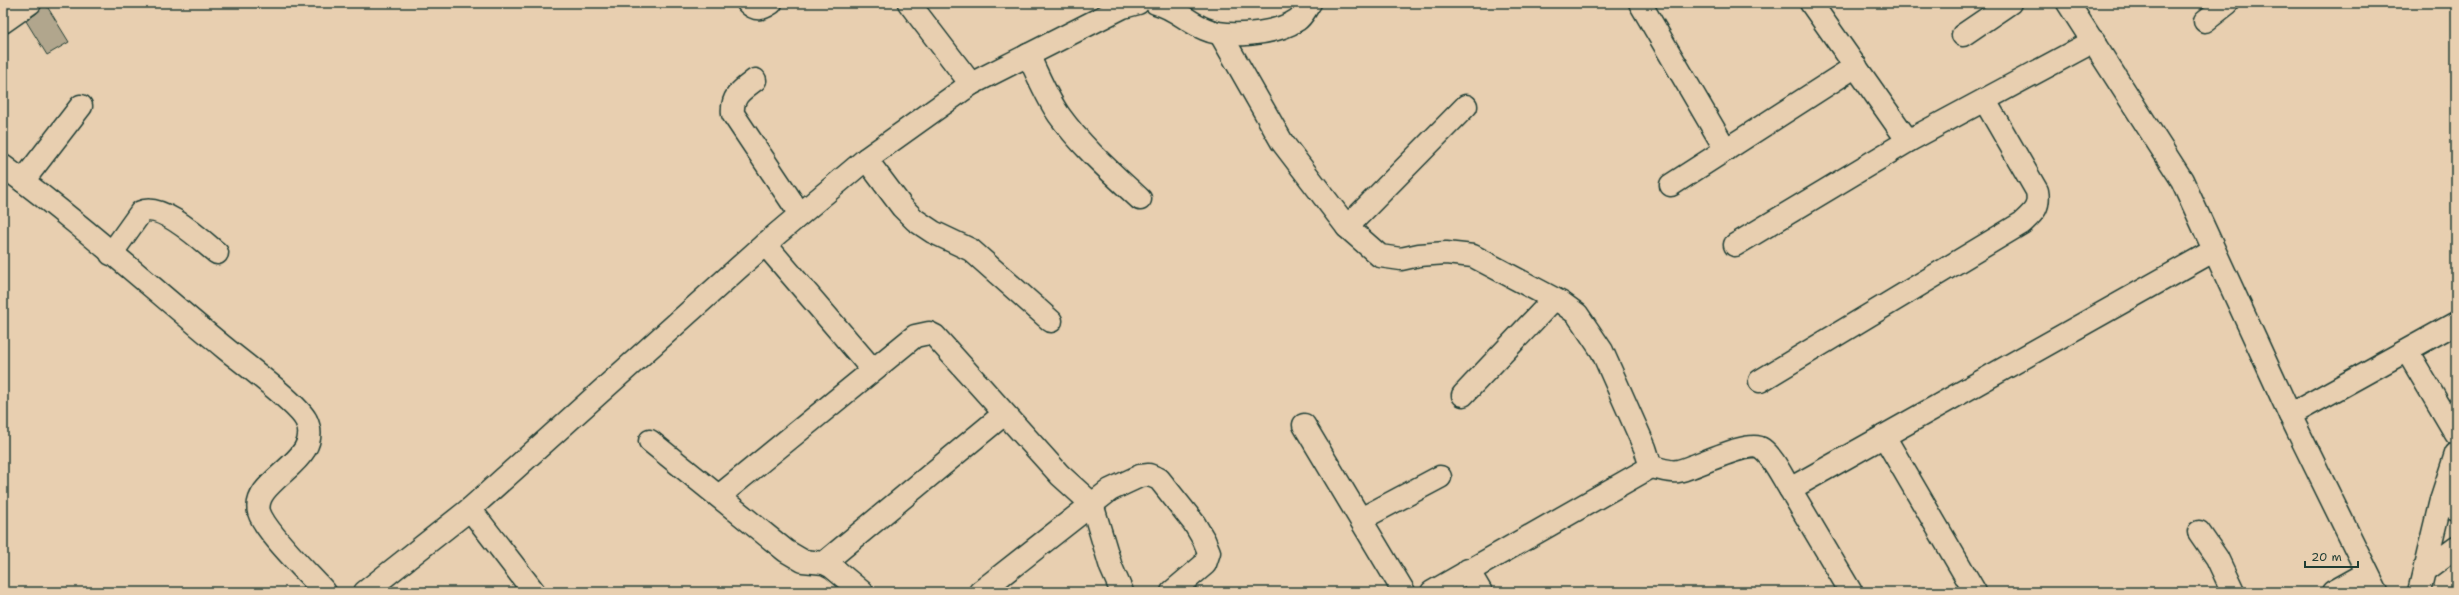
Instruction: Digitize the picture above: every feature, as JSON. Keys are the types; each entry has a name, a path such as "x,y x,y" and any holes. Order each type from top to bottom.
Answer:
{"street":[{"path":"3,22 30,3"},
{"path":"748,3 756,9 760,9 771,3"},
{"path":"909,3 971,84"},
{"path":"365,592 470,509 765,244 866,159 971,84 1123,7 1138,3"},
{"path":"1161,4 1182,14 1203,29 1221,35 1286,27 1299,19 1310,3"},
{"path":"1640,3 1726,150"},
{"path":"1812,3 1908,141"},
{"path":"1963,35 2010,3"},
{"path":"2068,3 2094,41 2182,180 2213,251 2290,415 2377,592"},
{"path":"2205,21 2228,3"},
{"path":"1221,35 1282,142 1347,226 1380,256 1402,259 1419,255 1440,254 1473,256 1554,299 1577,314 1598,345 1645,448 1651,467"},
{"path":"1735,245 1908,141 1985,101 2094,41"},
{"path":"1028,55 1047,96 1064,121 1094,156 1140,199"},
{"path":"1671,185 1856,66"},
{"path":"755,80 738,93 733,103 734,114 800,214"},
{"path":"1760,381 2022,223 2035,211 2039,202 2037,191 1985,101"},
{"path":"23,181 81,106"},
{"path":"1347,226 1466,106"},
{"path":"866,159 902,207 915,220 933,232 971,250 1051,321"},
{"path":"3,166 112,254 258,375 300,412 306,421 308,442 303,451 261,496 258,505 260,514 268,528 326,592"},
{"path":"112,254 141,212 146,209 164,213 217,253"},
{"path":"765,244 872,369"},
{"path":"1790,489 2213,251"},
{"path":"1463,395 1554,299"},
{"path":"2290,415 2456,323"},
{"path":"719,496 817,418 872,369 915,336 929,333 935,336 1004,414 1060,474 1092,504 1111,567 1122,592"},
{"path":"2406,351 2456,434"},
{"path":"824,563 1004,414"},
{"path":"1304,425 1404,592"},
{"path":"1884,436 1975,592"},
{"path":"650,441 786,551 803,561 824,563 841,572 862,592"},
{"path":"1432,592 1468,570 1651,467 1676,472 1742,449 1756,446 1762,448 1790,489 1851,592"},
{"path":"2419,592 2425,570 2448,505 2456,454"},
{"path":"980,592 1110,490 1140,476 1149,475 1159,479 1194,523 1204,540 1208,552 1205,564 1172,592"},
{"path":"1361,519 1440,477"},
{"path":"470,509 534,592"},
{"path":"2199,532 2217,558 2233,592"},
{"path":"2425,570 2456,548"},
{"path":"1468,570 1480,592"},
{"path":"2333,592 2368,573"}],"building":[{"path":"42,3 45,3 69,42 47,55 26,21 37,13"}]}
